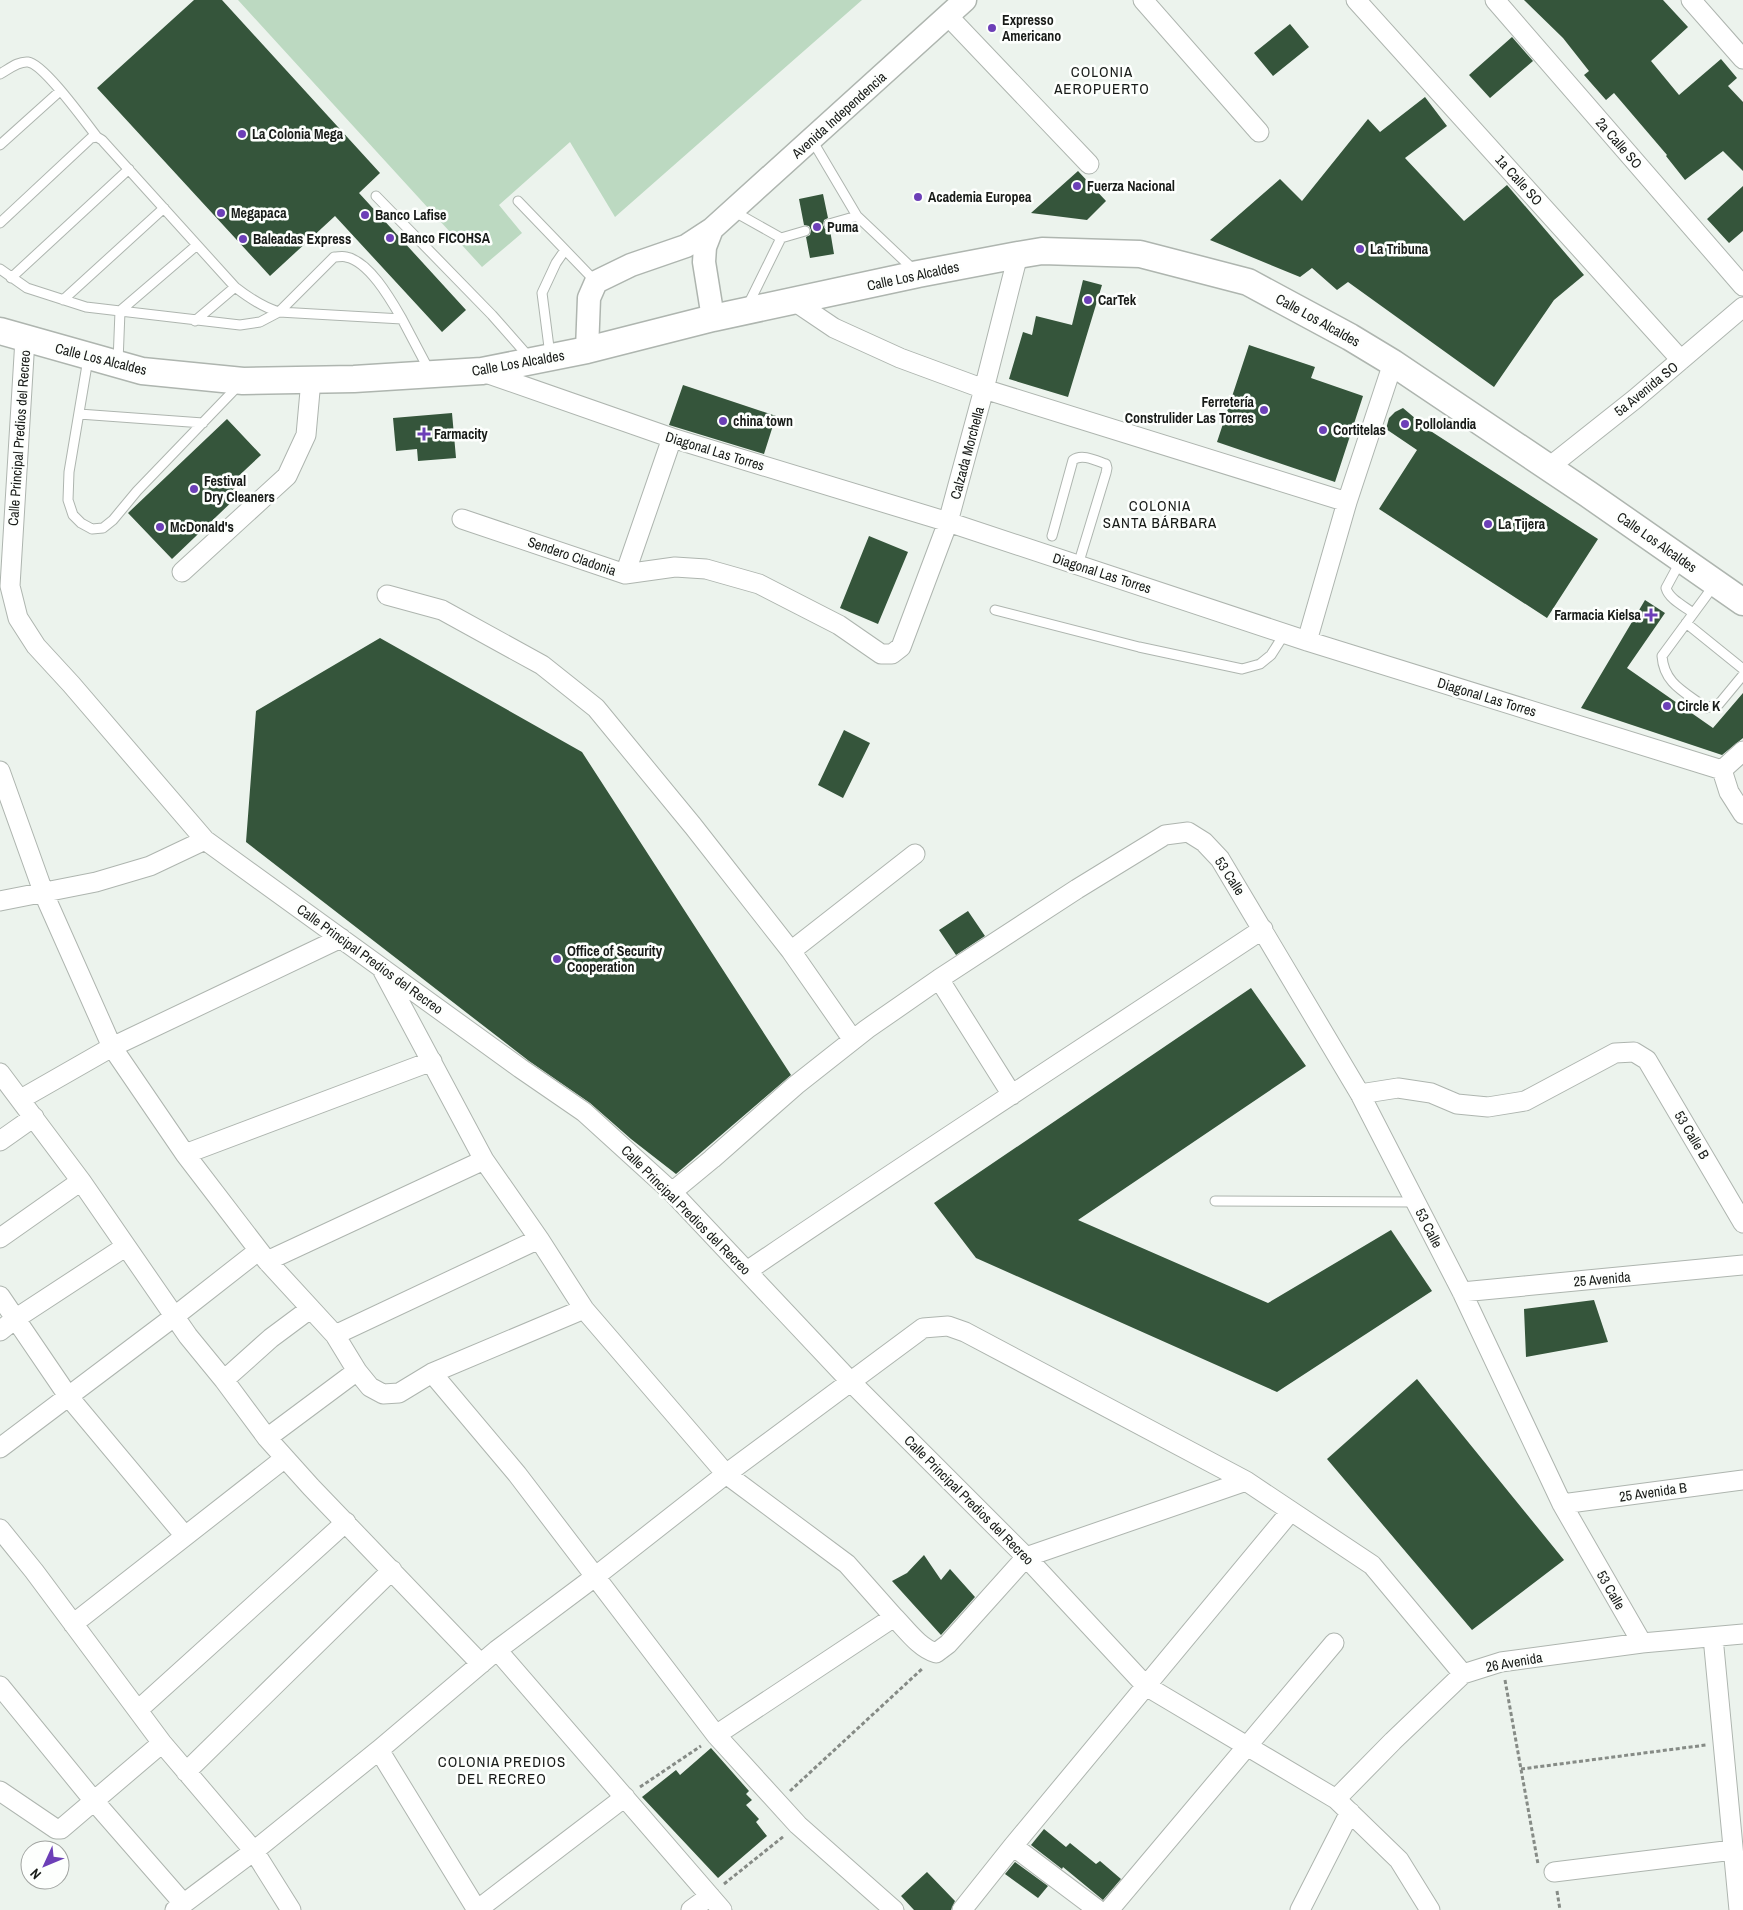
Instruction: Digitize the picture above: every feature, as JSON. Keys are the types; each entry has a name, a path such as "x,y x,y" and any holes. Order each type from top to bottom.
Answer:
{"main road":[{"name":"Calle Los Alcaldes","path":"0,331 142,371 243,381 354,380 432,375 482,371 541,360 713,318 918,274 1018,255 1042,251 1140,254 1248,282 1392,363 1743,602"}],"street":[{"name":"Avenida Independencia","path":"596,282 631,265 686,246 712,229 965,0"},
{"path":"1143,0 1259,132"},
{"name":"1a Calle SO","path":"1356,0 1681,360"},
{"name":"2a Calle SO","path":"1495,0 1743,286"},
{"path":"1691,0 1743,59"},
{"path":"948,16 1089,164"},
{"path":"712,229 706,247 704,262 713,318"},
{"name":"Calzada Morchella","path":"901,647 948,522 1018,255"},
{"path":"587,350 589,298 596,282"},
{"path":"794,301 834,328 900,358 984,389 1347,502"},
{"name":"5a Avenida SO","path":"1548,468 1635,399 1743,308"},
{"name":"Calle Principal Predios del Recreo","path":"25,339 10,586 18,618 36,646 205,840 513,1063 584,1112 672,1192 851,1382 1026,1557 1146,1686 1336,1799 1400,1860 1430,1910"},
{"path":"1307,641 1347,502 1392,363"},
{"name":"Diagonal Las Torres","path":"482,371 672,438 948,522 1307,641 1722,770"},
{"path":"182,572 287,476 306,435 311,380"},
{"path":"625,574 672,438"},
{"name":"Sendero Cladonia","path":"462,519 625,574 675,567 706,569 759,584 839,625 881,654 892,654 901,647"},
{"path":"387,595 442,610 542,665 596,708 693,826 791,951 853,1040"},
{"path":"1743,751 1722,770 1729,792 1743,814"},
{"path":"0,771 44,894 112,1048 185,1154 262,1256 334,1335 357,1371 370,1387 383,1394 398,1393 432,1373 584,1309"},
{"name":"53 Calle","path":"939,979 1077,889 1165,835 1188,832 1204,842 1220,859 1264,929 1360,1094 1462,1292 1562,1504 1642,1643"},
{"path":"0,901 44,894 96,882 150,866 205,840"},
{"path":"791,951 915,854"},
{"path":"747,1270 935,1144 1264,929"},
{"path":"21,1099 112,1048 341,938"},
{"path":"380,966 484,1160 539,1239 584,1309 726,1474 847,1564 894,1617 929,1651 936,1653 948,1644 1026,1557 1246,1481"},
{"path":"672,1192 796,1085 853,1040 939,979 1012,1095"},
{"name":"53 Calle B","path":"1360,1094 1398,1088 1431,1093 1457,1104 1488,1107 1525,1101 1615,1053 1634,1052 1647,1060 1743,1223"},
{"path":"185,1154 432,1061"},
{"path":"0,1072 81,1181 188,1336 224,1380 267,1438 481,1664"},
{"path":"0,1141 34,1117"},
{"path":"0,1448 175,1316 262,1256 484,1160"},
{"path":"0,1238 81,1181"},
{"path":"334,1335 539,1239"},
{"path":"0,1331 15,1319 125,1247"},
{"name":"25 Avenida","path":"1462,1292 1743,1265"},
{"path":"0,1296 68,1396 185,1536"},
{"path":"224,1380 271,1338 310,1309"},
{"path":"0,1686 179,1906 254,1851 379,1750 497,1650 596,1576 726,1474 923,1328 948,1326 965,1332 1246,1481 1372,1565 1463,1674"},
{"path":"267,1438 357,1371"},
{"path":"432,1373 517,1474 716,1736 798,1825 894,1910"},
{"path":"73,1624 285,1458"},
{"name":"25 Avenida B","path":"1562,1504 1743,1480"},
{"path":"962,1910 1291,1511"},
{"path":"138,1710 346,1522"},
{"path":"0,1529 162,1743 254,1851 291,1910"},
{"path":"186,1772 392,1570"},
{"path":"716,1736 894,1617"},
{"name":"26 Avenida","path":"1336,1799 1463,1674 1502,1662 1642,1643 1743,1634"},
{"path":"1713,1637 1739,1910"},
{"path":"1109,1910 1334,1643"},
{"path":"497,1650 722,1910"},
{"path":"0,1791 56,1829 64,1826 162,1743"},
{"path":"379,1750 477,1910 624,1797"},
{"path":"1300,1910 1350,1812"},
{"path":"1013,1846 1098,1910"},
{"path":"1554,1872 1733,1850"},
{"path":"691,1910 710,1896"}],"lane":[{"path":"0,74 21,62 32,62 43,71 97,137 129,169 235,287 251,300 279,312 402,319"},
{"path":"0,145 60,91"},
{"path":"0,223 91,138 97,137"},
{"path":"812,139 857,216 918,274"},
{"path":"11,278 129,169"},
{"path":"376,196 492,316 541,360"},
{"path":"518,201 596,282"},
{"path":"63,300 164,208"},
{"path":"732,211 781,238 805,231"},
{"path":"829,224 857,216"},
{"path":"746,312 781,238"},
{"path":"118,365 120,311 197,246"},
{"path":"541,360 542,293 556,263 565,250"},
{"path":"0,269 27,288 86,307 240,325 260,322 279,312 334,258 346,257 359,262 393,303 432,375"},
{"path":"195,321 235,287"},
{"path":"88,356 69,472 68,500 73,515 81,523 92,529 102,528 113,520 138,491 243,381"},
{"path":"78,414 203,423"},
{"path":"1052,536 1073,460 1081,457 1106,464 1106,473 1078,565"},
{"path":"1682,559 1666,588 1674,598 1693,613"},
{"path":"1716,583 1662,656 1663,667 1669,680 1706,708 1719,704 1743,675"},
{"path":"996,610 1139,647 1242,669 1260,664 1271,655 1285,633"},
{"path":"1686,623 1743,669"},
{"path":"1215,1201 1416,1202"}],"path":[{"path":"777,1803 934,1658 936,1653"},
{"path":"1502,1662 1540,1874 1554,1872"},
{"path":"624,1797 716,1736"},
{"path":"1521,1769 1723,1743"},
{"path":"710,1896 798,1825"}],"green space":[{"path":"238,0 862,0 615,217 570,142 499,205 522,233 482,267"}],"building":[{"name":"La Colonia Mega","path":"194,0 222,0 380,173 359,193 466,310 442,332 335,216 270,276 97,88"},
{"path":"1524,0 1663,0 1688,27 1651,61 1679,95 1721,59 1737,78 1728,86 1743,102 1743,171 1723,151 1685,180 1667,155 1614,93 1606,100 1584,75 1589,71 1563,38"},
{"path":"1290,24 1309,47 1273,76 1254,53"},
{"path":"1512,37 1533,61 1490,98 1469,75"},
{"name":"La Tribuna","path":"1425,97 1447,126 1405,158 1464,221 1507,185 1584,275 1554,300 1494,387 1348,282 1337,290 1312,268 1300,277 1210,240 1280,179 1302,201 1368,119 1380,132"},
{"name":"Fuerza Nacional","path":"1078,171 1106,201 1087,220 1031,213"},
{"path":"1743,186 1743,231 1729,243 1707,219"},
{"name":"Puma","path":"823,194 828,218 824,220 823,225 825,229 830,230 834,254 810,258 806,237 810,235 811,230 809,226 804,225 799,199"},
{"path":"1083,280 1102,285 1068,397 1009,379 1023,332 1032,335 1036,316 1072,325"},
{"path":"1249,345 1315,367 1311,378 1363,396 1335,482 1217,442"},
{"name":"china town","path":"683,385 776,416 764,454 669,425"},
{"name":"La Tijera","path":"1403,408 1429,430 1598,539 1547,618 1379,509 1417,450 1386,429 1389,418"},
{"name":"Farmacity","path":"452,413 456,458 418,461 417,449 396,451 393,418"},
{"name":"Festival Dry Cleaners","path":"227,419 261,455 230,484 240,494 172,559 128,513"},
{"path":"869,536 908,552 878,624 840,608"},
{"path":"1645,600 1665,613 1627,668 1713,728 1743,693 1743,738 1722,755 1581,708"},
{"name":"Office of Security Cooperation","path":"380,638 582,752 791,1075 676,1174 631,1139 590,1103 529,1061 246,842 256,711"},
{"path":"844,730 870,743 843,798 818,785"},
{"path":"968,911 985,936 956,955 939,930"},
{"path":"1251,988 1306,1066 1078,1220 1268,1303 1391,1230 1432,1291 1277,1392 976,1258 934,1203"},
{"path":"1594,1300 1608,1342 1526,1357 1524,1309"},
{"path":"1417,1379 1564,1560 1472,1630 1327,1459"},
{"path":"924,1555 941,1580 950,1569 975,1597 941,1635 892,1581 907,1573"},
{"path":"711,1748 749,1791 746,1794 752,1800 746,1805 759,1819 756,1822 767,1836 718,1878 642,1797 676,1770 680,1775"},
{"path":"1044,1829 1066,1847 1070,1843 1096,1864 1100,1861 1121,1879 1103,1900 1063,1867 1062,1869 1031,1845"},
{"path":"1015,1862 1048,1886 1038,1898 1005,1874"},
{"path":"927,1872 955,1901 951,1910 914,1910 901,1896"}],"place":[{"name":"Expresso Americano","path":"992,28"},
{"name":"La Colonia Mega","path":"242,134"},
{"name":"Fuerza Nacional","path":"1077,186"},
{"name":"Academia Europea","path":"918,197"},
{"name":"Megapaca","path":"221,213"},
{"name":"Banco Lafise","path":"365,215"},
{"name":"Puma","path":"817,227"},
{"name":"Banco FICOHSA","path":"390,238"},
{"name":"Baleadas Express","path":"243,239"},
{"name":"La Tribuna","path":"1360,249"},
{"name":"CarTek","path":"1088,300"},
{"name":"Ferretería Construlider Las Torres","path":"1264,410"},
{"name":"china town","path":"723,421"},
{"name":"Pollolandia","path":"1405,424"},
{"name":"Cortitelas","path":"1323,430"},
{"name":"Farmacity","path":"424,434"},
{"name":"Festival Dry Cleaners","path":"194,489"},
{"name":"La Tijera","path":"1488,524"},
{"name":"McDonald's","path":"160,527"},
{"name":"Farmacia Kielsa","path":"1651,615"},
{"name":"Circle K","path":"1667,706"},
{"name":"Office of Security Cooperation","path":"557,959"}],"district":[{"name":"COLONIA AEROPUERTO","path":"1102,80"},
{"name":"COLONIA SANTA BÁRBARA","path":"1160,514"},
{"name":"COLONIA PREDIOS DEL RECREO","path":"502,1770"}]}
